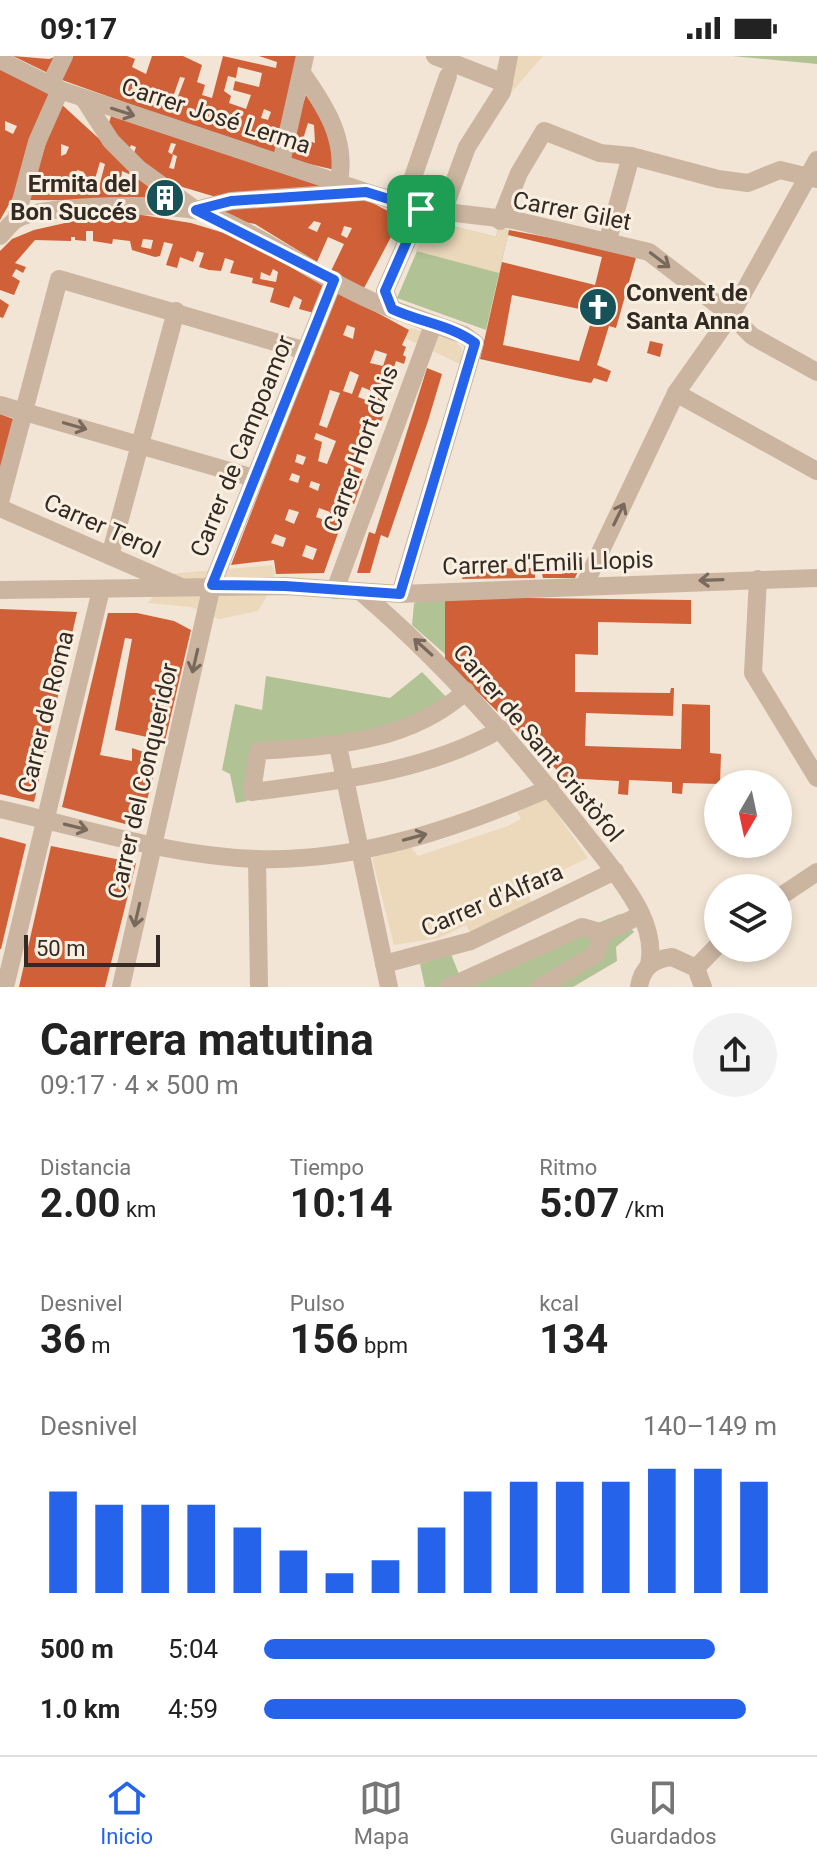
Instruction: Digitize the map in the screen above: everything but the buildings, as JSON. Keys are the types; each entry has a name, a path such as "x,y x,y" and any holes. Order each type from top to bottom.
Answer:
{"street":[{"path":"0,236 16,219 64,56"},
{"path":"435,56 504,83"},
{"path":"443,212 467,147 497,102 509,56"},
{"name":"Carrer José Lerma","path":"0,60 84,99 413,206"},
{"path":"281,163 304,64"},
{"path":"304,64 336,131 343,162 339,181"},
{"path":"392,309 385,291 413,206 448,76"},
{"path":"84,99 111,141 139,169 196,210 392,309 464,335 475,343 400,594"},
{"path":"500,221 519,173 544,131 600,153 631,156 748,183 780,170 814,172 731,315 676,393 585,584"},
{"path":"608,240 631,156"},
{"path":"16,219 38,212 93,206 196,210 231,201 366,192"},
{"name":"Carrer Gilet","path":"413,206 608,240 649,252 731,315 752,336 817,372"},
{"path":"0,505 59,279 306,351"},
{"name":"Carrer de Campoamor","path":"212,585 334,280"},
{"path":"110,556 176,311"},
{"name":"Carrer Hort d'Ais","path":"335,590 433,325"},
{"path":"676,393 817,471"},
{"path":"0,405 254,478"},
{"name":"Carrer Terol","path":"0,505 185,589"},
{"path":"814,578 817,559"},
{"name":"Carrer d'Emili Llopis","path":"0,590 185,589 212,585 285,586 400,594 466,589 571,589 585,584 814,578"},
{"path":"758,579 753,673 817,778"},
{"name":"Carrer del Conqueridor","path":"121,987 212,585"},
{"name":"Carrer de Roma","path":"5,987 101,590"},
{"name":"Carrer de Sant Cristòfol","path":"362,593 431,654 501,729 550,788 612,867 641,915 653,944"},
{"path":"466,691 448,707 400,731 338,746 258,751 252,792 346,780 417,763 501,729"},
{"path":"338,746 389,987"},
{"path":"0,809 153,846 257,859 361,852 474,821 550,788"},
{"path":"257,859 259,987"},
{"path":"534,899 612,867"},
{"name":"Carrer d'Alfara","path":"383,960 471,941 612,867"},
{"path":"792,889 817,872"},
{"path":"449,987 582,927 603,933 641,915"},
{"path":"383,960 469,933"},
{"path":"540,987 596,954 603,933"},
{"path":"638,986 649,965 653,944 696,968 703,987"},
{"path":"649,965 663,958 678,958"},
{"path":"696,968 704,960"}],"green space":[{"path":"732,56 817,56 817,64"},
{"path":"440,223 496,237 498,229 509,230 486,330 397,298 426,230"},
{"path":"445,597 445,654 412,625 414,604 419,598"},
{"path":"422,672 452,703 400,732 259,751 247,801 236,803 230,774 222,770 235,704 262,710 266,676 390,698"},
{"path":"620,914 634,932 616,947 617,961 573,987 425,987 420,964 451,954 461,979"}],"shaded area":[{"path":"500,56 543,56 495,111 494,77"},
{"path":"440,223 496,237 498,229 509,230 499,273 416,251 426,230"},
{"path":"410,328 452,338 462,348 462,365 405,338"},
{"path":"272,565 275,572 270,591 258,611 219,619 191,607 148,603 169,574"},
{"path":"543,794 588,858 525,888 533,905 471,934 466,925 439,938 394,945 372,858 411,847 418,856 508,826 521,819 515,808"}],"place":[{"name":"Ermita del Bon Succés","path":"165,198"},
{"name":"Convent de Santa Anna","path":"598,307"}],"route":[{"path":"366,192 421,209 385,291 392,309 419,322 464,335 475,343 400,594 285,586 212,585 334,280 196,210 231,201 366,192"}]}
